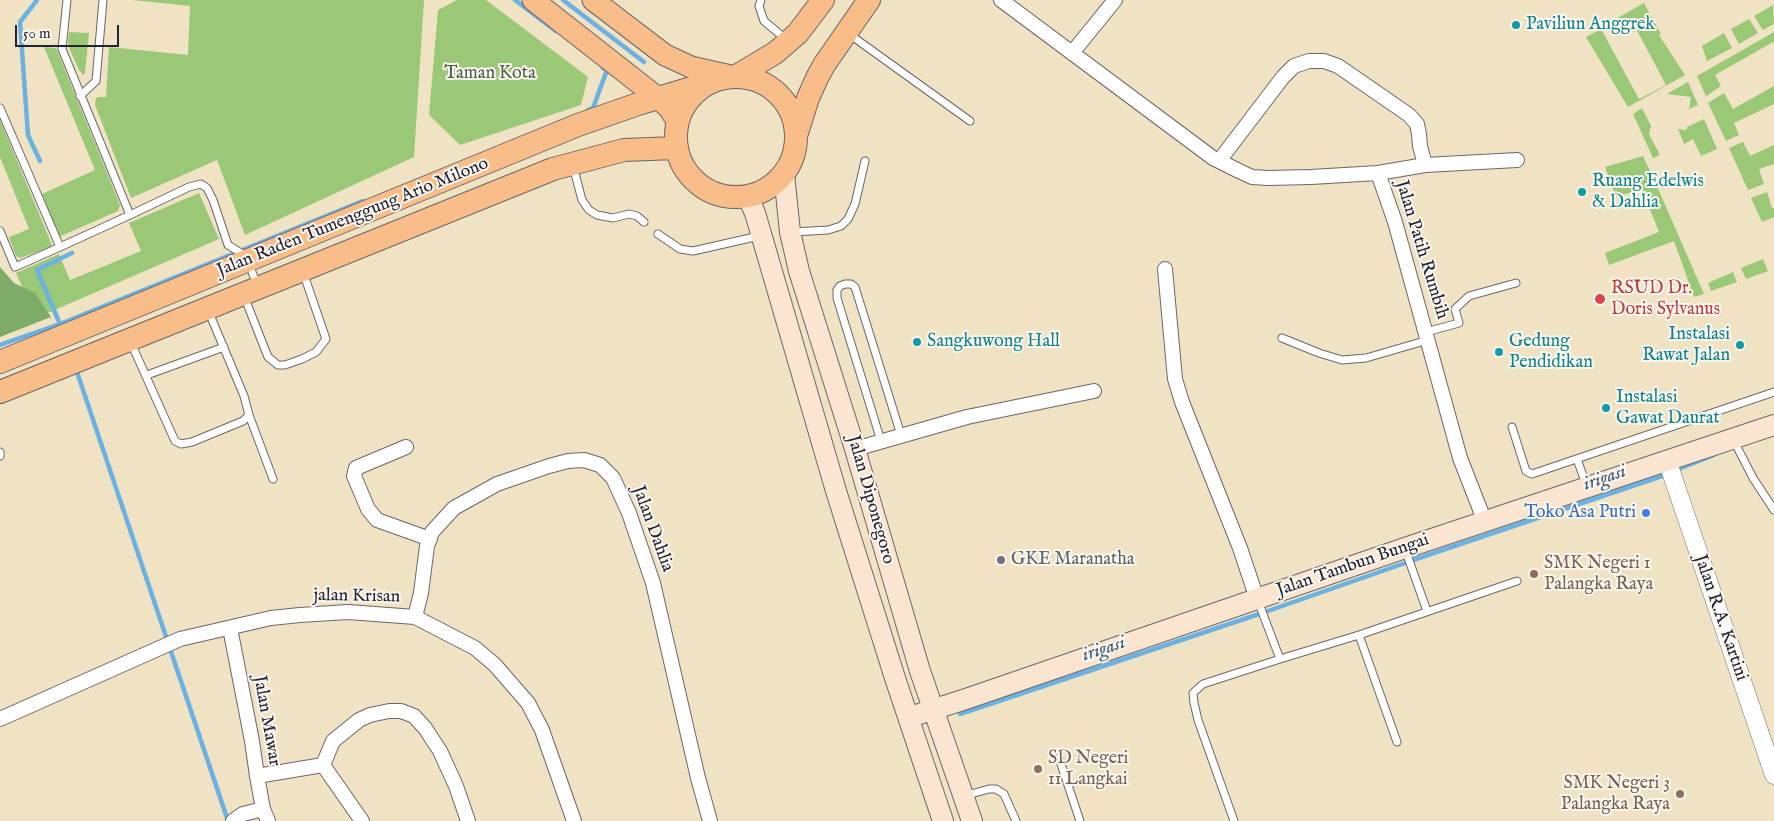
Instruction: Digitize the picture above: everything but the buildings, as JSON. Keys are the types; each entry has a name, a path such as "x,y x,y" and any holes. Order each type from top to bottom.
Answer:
{"highway":[{"path":"735,77 775,53 789,41 798,33 822,0"},
{"path":"796,136 790,110 772,89 761,82 735,77 718,79 708,83 689,99 677,121 675,135 676,148 681,164 690,177 702,188 716,195 732,198 748,197 762,193 774,185 784,174 793,156 796,136 816,78 869,0"},
{"name":"Jalan Raden Tumenggung Ario Milono","path":"0,362 247,258 586,122 708,83"},
{"path":"539,142 563,166"},
{"name":"Jalan Raden Tumenggung Ario Milono","path":"0,392 207,307 563,166 624,150 676,148"}],"main road":[{"path":"533,0 658,98 669,108 677,121"},
{"path":"592,0 665,55 691,67 735,77"},
{"name":"Jalan Diponegoro","path":"784,174 790,232 799,271 856,448 920,671 972,821"},
{"name":"Jalan Diponegoro","path":"748,197 756,213 836,491 892,669 910,717 943,821"},
{"name":"Jalan Tambun Bungai","path":"910,717 1405,548 1774,425"}],"street":[{"name":"Jalan Patih Rumbih","path":"1001,0 1219,161 1252,177 1268,178 1378,173 1395,222 1460,458 1485,522"},
{"path":"1072,53 1115,0"},
{"path":"1219,161 1282,77 1294,66 1309,61 1324,61 1338,66 1410,115 1417,124 1425,165"},
{"path":"1378,173 1425,165 1517,160"},
{"path":"1165,269 1175,379 1182,402 1240,548 1257,599"},
{"path":"856,448 967,417 1094,391"},
{"path":"406,447 356,468 354,476 368,509 377,520 430,539"},
{"name":"Jalan Dahlia","path":"415,616 422,593 427,546 436,527 454,508 497,484 549,466 568,461 584,460 600,464 613,478 629,512 653,583 698,778 710,821"},
{"name":"Jalan R.A. Kartini","path":"1667,460 1774,775"},
{"name":"jalan Krisan","path":"0,719 177,640 271,618 300,615 348,612 415,616 475,648 495,665 528,703 542,730 574,821"},
{"name":"Jalan Mawar","path":"230,628 266,815"},
{"path":"323,765 333,741 359,720 370,714 401,711 414,716 425,728 440,751 456,786 468,821"},
{"path":"257,776 323,765"},
{"path":"323,765 362,821"},
{"path":"237,818 266,815"}],"lane":[{"path":"67,0 62,49 130,215"},
{"path":"80,96 96,81 103,0"},
{"path":"761,0 759,6 764,21 789,41"},
{"path":"847,32 970,121"},
{"path":"0,108 60,247"},
{"path":"790,232 828,230 841,226 848,219 855,204 865,161"},
{"path":"563,166 589,210 597,215 613,218 629,214 637,216 644,222"},
{"path":"0,231 15,268 190,187 201,184 207,188 213,200 228,245 247,258 250,290 268,357 278,365 285,365 316,352 326,339 302,269"},
{"path":"658,234 680,249 693,251 762,235"},
{"path":"1282,338 1342,360 1366,358 1459,323 1456,309 1469,296 1516,283"},
{"path":"881,441 837,298 837,290 845,284 851,284 855,287 901,435"},
{"path":"207,307 244,396 249,415 273,479"},
{"path":"130,339 175,441 181,444 192,442 243,421 249,415"},
{"path":"147,375 224,346"},
{"path":"1512,427 1526,471 1532,474 1774,392"},
{"path":"1733,439 1753,478 1774,510"},
{"path":"1578,459 1587,487"},
{"path":"1405,548 1427,611"},
{"path":"1234,821 1198,720 1194,703 1193,693 1203,684 1360,635 1517,581"},
{"path":"1257,599 1280,659"},
{"path":"1360,635 1397,742"},
{"path":"1058,758 1080,821"},
{"path":"964,796 996,789 1004,794 1016,821"}],"green space":[{"path":"133,0 424,0 414,157 245,235 217,160 131,198 95,105 98,97 106,97 109,47 188,55 190,6"},
{"name":"Taman Kota","path":"457,0 486,0 588,77 581,105 460,145 429,115 438,10"},
{"path":"1644,3 1661,34 1659,35 1685,75 1628,107 1586,37 1601,29 1639,99 1666,85 1631,19 1610,29 1607,24"},
{"path":"1773,5 1774,24 1763,30 1754,16"},
{"path":"1749,19 1758,33 1739,44 1731,29"},
{"path":"69,32 89,33 85,73 83,75 70,50"},
{"path":"1774,32 1774,43 1715,75 1721,86 1706,96 1697,76"},
{"path":"1724,33 1732,48 1707,61 1702,46"},
{"path":"44,47 56,48 120,205 118,211 61,236 58,234 42,194 95,170"},
{"path":"1688,82 1698,105 1689,109 1691,97 1667,94"},
{"path":"1774,86 1774,104 1734,123 1739,135 1726,141 1708,103 1724,93 1733,109"},
{"path":"1642,108 1651,126 1649,134 1660,155 1653,158 1633,114"},
{"path":"1704,119 1717,149 1701,156 1693,139 1684,144 1678,129 1686,130 1687,127"},
{"path":"0,120 52,245 20,258 16,256 9,237 29,229 0,157"},
{"path":"1743,142 1750,156 1774,145 1774,164 1759,169 1764,184 1748,190 1729,148"},
{"path":"1643,156 1704,294 1694,297 1674,241 1609,265 1605,253 1659,232 1642,189 1616,197 1605,167"},
{"path":"1767,192 1772,208 1774,208 1774,217 1762,222 1751,198"},
{"path":"199,193 219,239 36,318 16,273 59,254 70,280 141,251 129,223"},
{"path":"1763,259 1768,271 1746,279 1741,268"},
{"path":"0,267 14,283 35,293 51,317 0,337"},
{"path":"1733,272 1737,282 1711,291 1708,283"}],"waterway":[{"path":"37,0 20,22 28,135 40,161"},
{"path":"515,0 556,31"},
{"path":"563,0 644,62"},
{"path":"588,110 593,108 607,70 603,68"},
{"path":"0,345 60,324 363,201"},
{"path":"60,324 37,270 72,253"},
{"path":"76,369 228,821"},
{"name":"irigasi","path":"1676,470 1714,455"},
{"name":"irigasi","path":"1413,560 1665,475"},
{"name":"irigasi","path":"1268,611 1405,563"},
{"name":"irigasi","path":"960,714 1259,614"}],"place":[{"name":"Paviliun Anggrek","path":"1516,25"},
{"name":"Ruang Edelwis & Dahlia","path":"1582,192"},
{"name":"RSUD Dr. Doris Sylvanus","path":"1600,299"},
{"name":"Sangkuwong Hall","path":"917,342"},
{"name":"Instalasi Rawat Jalan","path":"1740,345"},
{"name":"Gedung Pendidikan","path":"1499,352"},
{"name":"Instalasi Gawat Daurat","path":"1606,408"},
{"name":"Toko Asa Putri","path":"1646,513"},
{"name":"GKE Maranatha","path":"1001,560"},
{"name":"SMK Negeri 1 Palangka Raya","path":"1534,574"},
{"name":"SD Negeri 11 Langkai","path":"1038,769"},
{"name":"SMK Negeri 3 Palangka Raya","path":"1680,794"}]}
